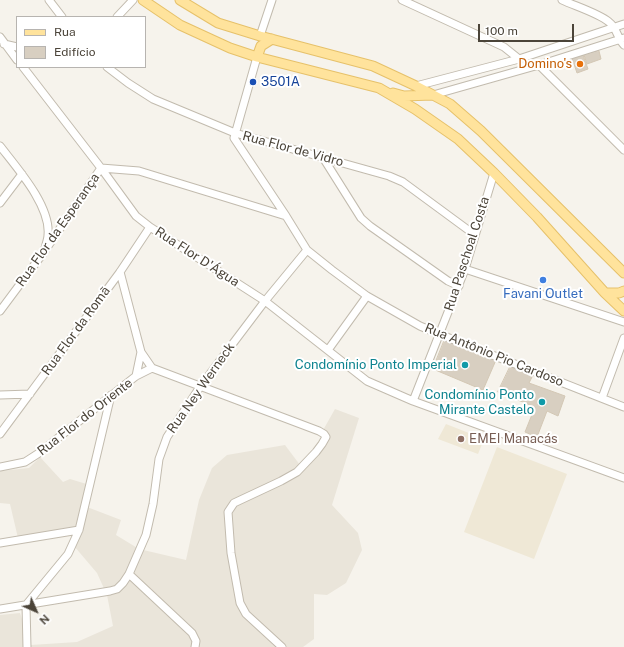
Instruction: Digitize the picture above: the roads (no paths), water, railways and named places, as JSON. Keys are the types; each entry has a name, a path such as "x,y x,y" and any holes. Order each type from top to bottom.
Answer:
{"main road":[{"path":"143,0 180,25 230,48 256,57 379,88 404,96 433,95"},
{"path":"180,0 218,23 260,36 372,66 416,86 450,104 481,131 624,273"},
{"path":"256,57 261,46 272,39"},
{"path":"379,88 440,125 458,139 537,217 605,293 624,311"},
{"path":"605,293 619,293 624,291"}],"street":[{"path":"49,0 61,16"},
{"path":"118,16 133,0"},
{"path":"260,36 272,0"},
{"path":"402,0 504,47 519,59"},
{"path":"433,95 622,41 615,28 609,22 562,0"},
{"path":"416,86 519,59 624,24"},
{"path":"0,37 2,44 16,59"},
{"path":"2,44 16,47"},
{"path":"235,133 256,57"},
{"path":"539,65 624,150"},
{"name":"Rua Flor D'Água","path":"24,68 136,216 150,227 265,301 367,381 413,401 624,478"},
{"name":"Rua Flor de Vidro","path":"108,68 128,83 154,99 235,133 390,176 403,182 475,235"},
{"name":"Rua Antônio Pio Cardoso","path":"235,133 234,138 307,250 367,296 420,326 624,407"},
{"path":"0,146 22,174 34,192 43,210 48,235 44,252"},
{"path":"322,156 361,218 370,226 448,281 459,286"},
{"path":"101,168 139,171 286,216"},
{"name":"Rua Flor da Esperança","path":"0,311 44,252 101,168"},
{"name":"Rua Paschoal Costa","path":"413,401 459,286 494,173"},
{"path":"0,203 22,174"},
{"name":"Rua Flor da Romã","path":"0,434 120,272 150,227"},
{"name":"Rua Ney Werneck","path":"26,605 117,589 124,583 146,535 153,504 159,460 167,437 200,387 265,301 307,250"},
{"path":"465,269 624,322"},
{"name":"Rua Flor do Oriente","path":"0,467 25,462 39,453 110,395 136,376 141,352 120,272"},
{"path":"328,350 367,296"},
{"path":"602,398 624,338"},
{"path":"141,352 152,368 319,431 326,436 316,452 297,472 234,503 228,512 231,553 240,603 246,614 282,647"},
{"path":"136,376 152,368"},
{"path":"0,394 30,394"},
{"path":"0,609 26,605 68,554 79,530 110,395"},
{"path":"0,544 79,530"},
{"path":"129,574 192,634 196,641 196,647"},
{"path":"26,605 28,647"}],"place":[{"name":"Domino's","path":"580,64"},
{"name":"3501A","path":"253,82"},
{"name":"Favani Outlet","path":"543,280"},
{"name":"Condomínio Ponto Imperial","path":"465,365"},
{"name":"Condomínio Ponto Mirante Castelo","path":"542,402"},
{"name":"EMEI Manacás","path":"461,439"}]}
